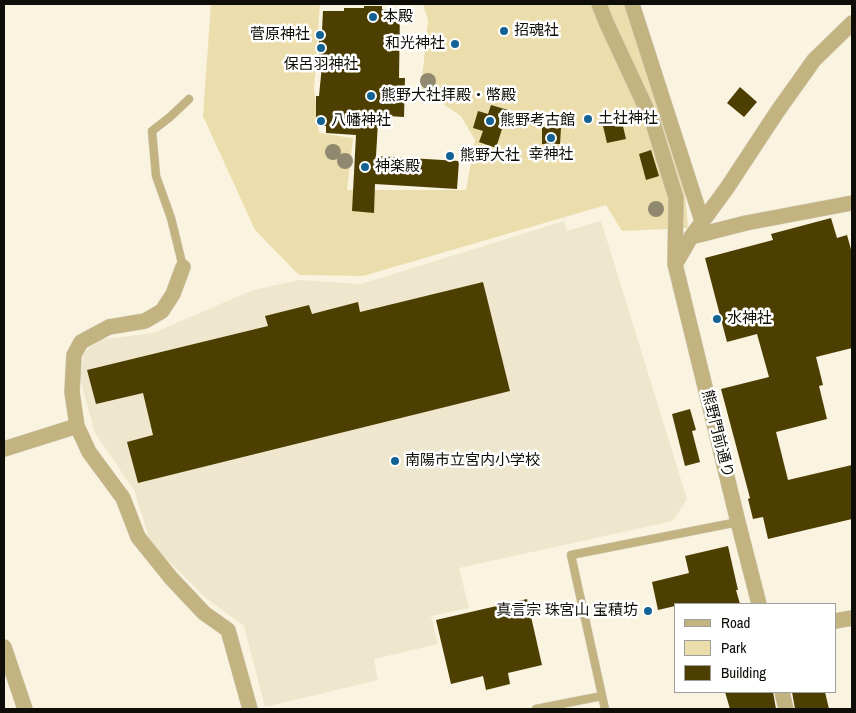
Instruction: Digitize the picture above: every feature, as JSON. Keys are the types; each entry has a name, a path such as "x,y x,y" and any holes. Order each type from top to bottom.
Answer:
{"street":[{"name":"熊野門前通り","path":"599,4 653,123 676,198 675,264 759,603"},
{"path":"632,4 702,221"},
{"path":"675,264 691,237 727,188 814,60 852,23"},
{"path":"691,237 746,223 852,203"},
{"path":"183,267 173,294 162,311 145,321 109,328 81,342 74,355 72,392 78,426 89,452 123,498 138,537 171,578 204,614 228,630 250,709"},
{"path":"4,449 78,426"},
{"path":"836,621 852,618"},
{"path":"4,647 25,709"},
{"path":"782,693 786,709"}],"lane":[{"path":"183,267 171,218 156,176 152,131 170,118 189,99"},
{"path":"605,709 571,555 738,522"},
{"path":"536,709 602,696"}],"shaded area":[{"name":"南陽市立宮内小学校","path":"564,221 567,231 601,221 687,499 673,521 459,568 469,608 431,616 438,644 374,659 378,680 265,707 244,626 207,599 151,544 134,490 95,433 80,379 84,353 98,340 153,333 253,290 299,280 361,284"}],"green space":[{"name":"熊野大社","path":"211,4 320,4 314,88 319,133 353,138 347,190 466,190 475,140 461,116 421,89 428,20 423,4 625,4 684,180 688,228 622,231 606,205 363,276 299,275 255,230 203,116"}],"building":[{"path":"364,6 382,6 382,9 400,10 399,78 405,78 404,117 388,116 388,122 378,122 376,156 459,161 457,189 375,184 374,213 352,211 356,135 326,133 326,126 316,125 316,96 319,96 323,55 319,54 319,30 322,30 323,11 344,11 344,8 364,8"},
{"path":"740,87 757,102 744,117 727,103"},
{"name":"熊野考古館","path":"491,105 508,110 496,148 479,142 483,131 473,128 478,111 488,114"},
{"path":"622,122 626,139 607,143 603,126"},
{"name":"幸神社","path":"542,127 561,128 560,144 542,144"},
{"path":"651,150 659,176 646,180 639,154"},
{"path":"831,218 837,238 847,235 852,253 852,348 816,357 823,385 819,386 827,419 776,432 788,480 852,465 852,519 768,539 763,517 753,519 748,499 750,498 721,389 769,377 757,334 727,342 705,258 773,240 771,234"},
{"path":"483,282 510,391 138,483 127,442 153,435 143,393 96,404 87,370 268,326 265,316 309,305 312,314 358,302 360,312"},
{"path":"690,409 696,430 692,431 700,462 685,466 672,414"},
{"path":"728,546 740,603 674,603 674,606 658,610 652,582 689,573 685,556"},
{"path":"527,599 542,665 508,673 510,684 486,690 483,676 451,684 436,620"},
{"path":"725,693 773,693 776,709 730,709"},
{"path":"792,693 825,693 829,709 795,709"}],"place":[{"name":"本殿","path":"373,17"},
{"name":"招魂社","path":"504,31"},
{"name":"菅原神社","path":"320,35"},
{"name":"和光神社","path":"455,44"},
{"name":"保呂羽神社","path":"321,48"},
{"name":"熊野大社拝殿・幣殿","path":"371,96"},
{"name":"土社神社","path":"588,119"},
{"name":"八幡神社","path":"321,121"},
{"name":"熊野考古館","path":"490,121"},
{"name":"幸神社","path":"551,138"},
{"name":"熊野大社","path":"450,156"},
{"name":"神楽殿","path":"365,167"},
{"name":"水神社","path":"717,319"},
{"name":"南陽市立宮内小学校","path":"395,461"},
{"name":"真言宗 珠宮山 宝積坊","path":"648,611"}]}
